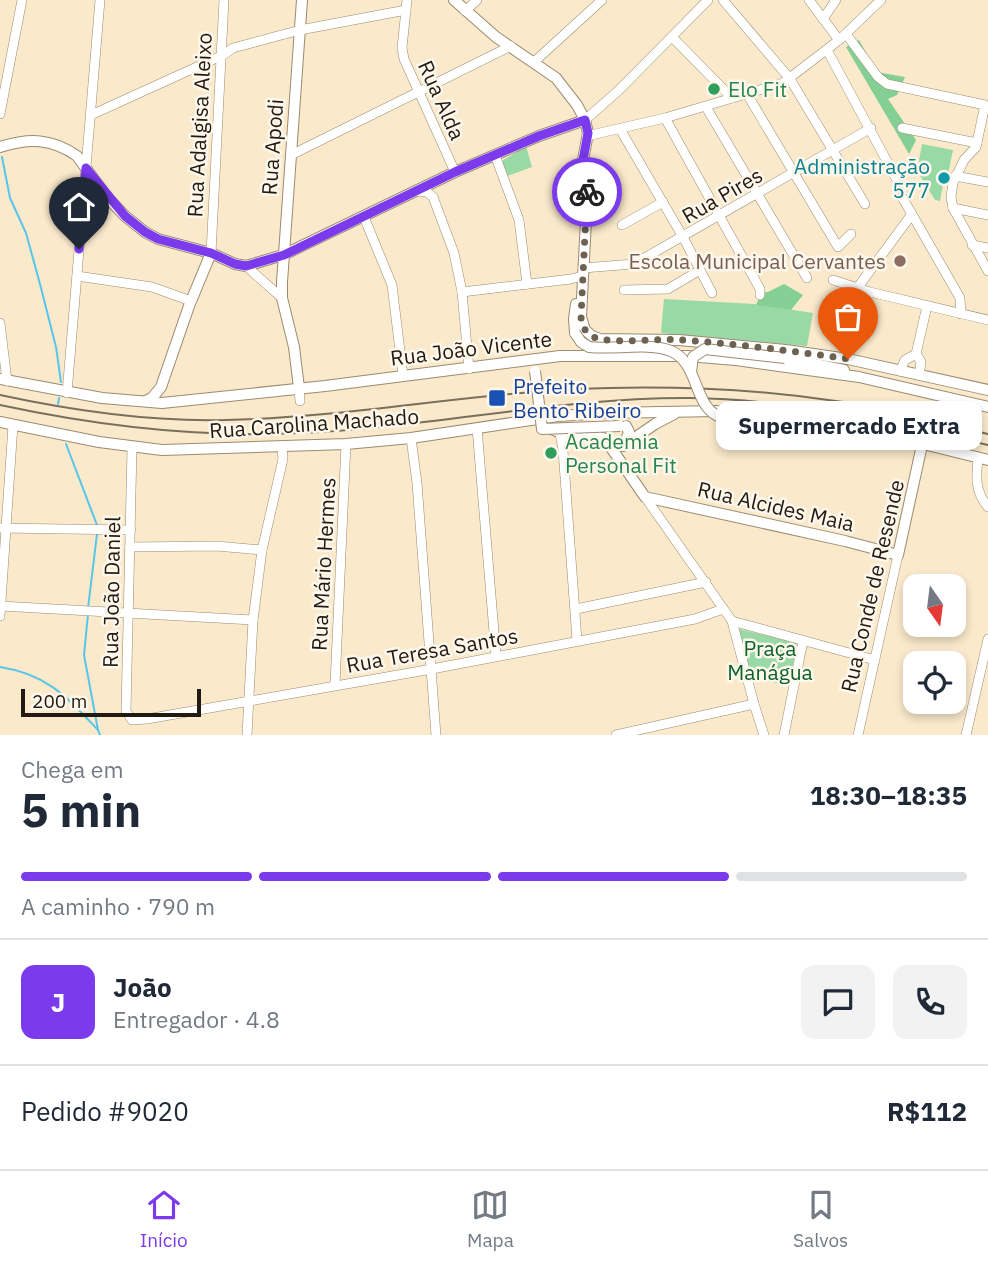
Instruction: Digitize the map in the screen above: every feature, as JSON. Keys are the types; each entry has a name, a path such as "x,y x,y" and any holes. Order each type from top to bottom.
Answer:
{"main road":[{"name":"Rua Apodi","path":"299,388 294,347 282,298 302,0"},
{"path":"454,0 496,37 560,82 585,120 587,136 583,155 587,201 581,290 574,316 581,342 593,347 669,351 683,360 707,407 718,416 770,411 890,432 903,439"},
{"path":"0,147 26,140 52,142 77,156 125,216 145,232 158,239 211,253 246,266 284,255 455,172 585,120"},
{"name":"Rua Adalgisa Aleixo","path":"161,387 211,253"},
{"path":"580,331 604,339 736,344 848,359 988,390"},
{"path":"736,344 731,352 736,360"},
{"path":"691,372 693,358 703,350 830,365 859,377"},
{"name":"Rua João Vicente","path":"4,380 67,393 170,402 469,369 534,365 560,356 670,356 736,360 859,377 988,407"},
{"path":"534,365 542,429 634,426 637,418 632,412"},
{"path":"143,401 152,398 161,387"},
{"path":"161,387 170,402"},
{"name":"Rua Carolina Machado","path":"0,422 132,448 162,450 346,444 411,438 558,416 632,412 730,412 749,419 903,439 983,459"},
{"path":"623,446 664,419 682,412"},
{"path":"526,422 572,437 604,438 645,496"},
{"path":"623,426 629,432 623,446 624,464"},
{"name":"Rua Conde de Resende","path":"898,555 922,445"},
{"name":"Rua Alcides Maia","path":"645,496 898,555"}],"street":[{"path":"0,114 22,0"},
{"path":"67,393 100,0"},
{"name":"Rua Adalgisa Aleixo","path":"211,253 224,0"},
{"path":"465,11 477,0"},
{"path":"534,62 601,0"},
{"path":"585,120 708,0"},
{"path":"723,0 790,79 865,204"},
{"path":"809,0 823,19 887,84 987,106 981,140 955,176 951,192 953,208 988,271"},
{"path":"823,19 836,0"},
{"path":"587,136 706,107 790,79 842,37 881,0"},
{"path":"91,115 233,48 407,5"},
{"name":"Rua Alda","path":"407,5 402,48 404,59 455,172"},
{"path":"672,37 732,98"},
{"path":"291,155 511,46"},
{"path":"827,50 896,178"},
{"path":"747,94 838,247 851,233"},
{"path":"706,107 807,278"},
{"path":"665,118 721,216 760,289 760,295"},
{"name":"Rua Pires","path":"462,292 527,284 631,265 871,128"},
{"path":"902,128 981,140"},
{"path":"620,129 683,237 712,293"},
{"path":"495,155 519,220 527,284"},
{"path":"955,176 988,182"},
{"path":"417,191 427,192 433,197 454,253 462,292 469,369"},
{"path":"902,197 960,299 961,314"},
{"path":"622,225 663,202"},
{"path":"953,208 988,215"},
{"path":"858,287 912,214"},
{"path":"364,217 392,285 402,376"},
{"path":"972,245 988,248"},
{"path":"246,266 282,298"},
{"path":"624,290 668,289 700,270"},
{"path":"77,276 152,287 191,301"},
{"path":"833,280 988,320"},
{"path":"919,375 921,362 916,355 927,306"},
{"path":"0,323 4,380"},
{"path":"900,371 905,360 916,355"},
{"path":"299,388 300,401"},
{"path":"0,616 3,528 13,425"},
{"path":"477,428 496,656"},
{"path":"560,433 577,640"},
{"path":"563,450 572,437"},
{"path":"411,438 436,735"},
{"name":"Rua Mário Hermes","path":"335,685 346,444"},
{"name":"Rua João Daniel","path":"132,448 126,710 132,720 147,719"},
{"path":"247,735 253,620 262,550 283,459 282,448"},
{"path":"983,459 976,475 978,492 988,507"},
{"path":"645,496 732,621 764,735"},
{"path":"3,528 131,530"},
{"path":"130,547 216,546 262,550"},
{"name":"Rua Conde de Resende","path":"858,735 898,555"},
{"path":"576,609 706,582"},
{"path":"1,606 253,620"},
{"name":"Rua Teresa Santos","path":"147,719 695,619 723,609"},
{"path":"732,621 875,660"},
{"path":"966,735 988,639"},
{"path":"784,735 803,640"},
{"path":"616,735 754,704"}],"green space":[{"path":"859,40 877,72 905,77 897,95 888,99 916,140 909,154 846,47"},
{"path":"922,144 953,150 940,201 935,200 914,166 918,166"},
{"path":"526,146 532,167 507,176 502,161"},
{"path":"784,284 803,295 791,310 756,305 762,292"},
{"path":"664,299 754,304 813,313 807,346 661,333"},
{"name":"Praça Manágua","path":"739,629 797,643 789,685 750,679"}],"waterway":[{"path":"2,157 10,198 26,233 40,284 56,347 61,382"},
{"path":"58,404 59,398"},
{"path":"66,444 97,525"},
{"path":"88,608 97,534"},
{"path":"88,614 84,655 98,730"},
{"path":"0,667 31,675 55,689 87,718 100,735"}],"railway":[{"path":"0,395 112,414 226,420 313,415 574,389 709,389 843,402 988,434"},
{"path":"0,405 149,429 262,434 349,430 592,402 728,399 840,413 988,445"}],"way so far":[{"path":"587,192 581,317 583,327 590,335 604,339 736,344 848,359"}],"place":[{"name":"Elo Fit","path":"714,89"},
{"name":"Administração 577","path":"944,178"},
{"name":"Escola Municipal Cervantes","path":"900,261"},
{"name":"Supermercado Extra","path":"848,359"},
{"name":"Prefeito Bento Ribeiro","path":"497,398"},
{"name":"Academia Personal Fit","path":"551,453"}],"route":[{"path":"79,249 86,168 107,197 145,232 158,239 211,253 246,266 284,255 455,172 539,136 585,120 588,133 583,160 587,192"}]}
